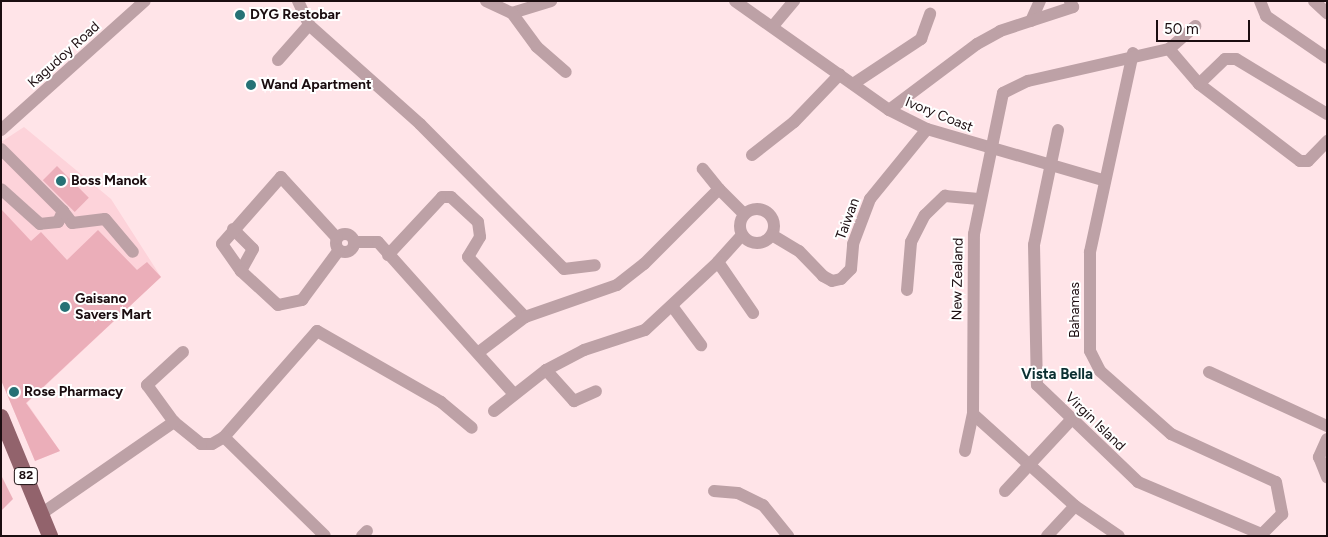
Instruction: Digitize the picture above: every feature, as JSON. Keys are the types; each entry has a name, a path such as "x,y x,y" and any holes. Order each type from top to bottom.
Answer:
{"main road":[{"name":"82","path":"1,417 50,536"}],"street":[{"name":"Kagudoy Road","path":"1,130 145,1"},
{"path":"298,1 309,24 420,124 564,269 595,265"},
{"path":"486,1 512,13 537,48 566,72"},
{"path":"512,13 550,1"},
{"name":"Ivory Coast","path":"735,1 773,26 889,110 927,129 990,151 1102,180"},
{"path":"773,26 794,1"},
{"path":"1031,21 1040,1"},
{"path":"889,110 977,44 1031,21 1072,7 1070,1"},
{"path":"1260,1 1266,16 1327,58"},
{"path":"1314,1 1327,12"},
{"path":"853,84 920,39 930,14"},
{"path":"278,60 309,24"},
{"path":"1133,53 1169,49 1195,26"},
{"path":"1169,49 1200,84 1300,161 1308,161 1327,141"},
{"name":"New Zealand","path":"965,451 973,414 974,234 979,199 1003,94 1008,90 1133,53"},
{"name":"Bahamas","path":"1133,53 1102,180 1090,272 1090,351 1100,371 1171,434 1276,482 1282,498 1282,514 1260,535"},
{"path":"1200,84 1225,59 1236,59 1327,114"},
{"path":"752,154 794,122 840,74"},
{"name":"Taiwan","path":"772,235 799,251 824,276 832,281 841,278 851,269 853,244 870,199 927,129"},
{"name":"Virgin Island","path":"1058,130 1034,245 1033,371 1037,385 1070,421 1138,482 1260,535"},
{"path":"3,155 63,212 72,223 104,218 132,252"},
{"path":"703,169 719,189 744,214"},
{"path":"338,244 281,177 222,244 241,271 278,304 302,300 338,244 346,235 354,242 378,242 479,352 514,394"},
{"path":"1,189 40,224 58,222 63,212"},
{"path":"479,352 525,316 617,285 719,189"},
{"path":"907,290 911,242 925,215 946,196 979,199"},
{"path":"388,255 442,197 451,197 478,222 480,237 468,257 525,316"},
{"path":"754,208 765,210 773,219 772,235 757,243 742,235 739,224 744,214 754,208"},
{"path":"233,230 253,250 241,271"},
{"path":"494,411 546,370 584,350 646,330 718,262 742,235"},
{"path":"718,262 753,313"},
{"path":"672,306 701,345"},
{"path":"183,352 148,385 174,422 201,444 212,444 224,437 318,331 441,402 472,428"},
{"path":"546,370 574,401 596,391"},
{"path":"1209,372 1327,426"},
{"path":"973,414 1032,465 1075,506 1119,536"},
{"path":"1005,491 1032,465 1070,421"},
{"path":"41,514 174,422"},
{"path":"224,437 325,536"},
{"path":"1327,439 1319,457 1327,477"},
{"path":"714,491 738,493 762,505 788,536"},
{"path":"1047,536 1075,506"}],"shaded area":[{"path":"24,127 111,199 161,277 27,403 60,451 35,461 1,380 1,142"}],"building":[{"path":"57,166 89,198 75,212 43,180"},
{"name":"Gaisano Savers Mart","path":"1,209 31,241 41,232 67,260 98,230 137,270 147,262 161,277 26,403 60,451 35,461 1,380"},
{"path":"1,475 13,499 1,511"}],"place":[{"name":"DYG Restobar","path":"240,15"},
{"name":"Wand Apartment","path":"251,85"},
{"name":"Boss Manok","path":"61,181"},
{"name":"Gaisano Savers Mart","path":"65,307"},
{"name":"Rose Pharmacy","path":"14,392"}],"district":[{"name":"Vista Bella","path":"1057,375"}]}
